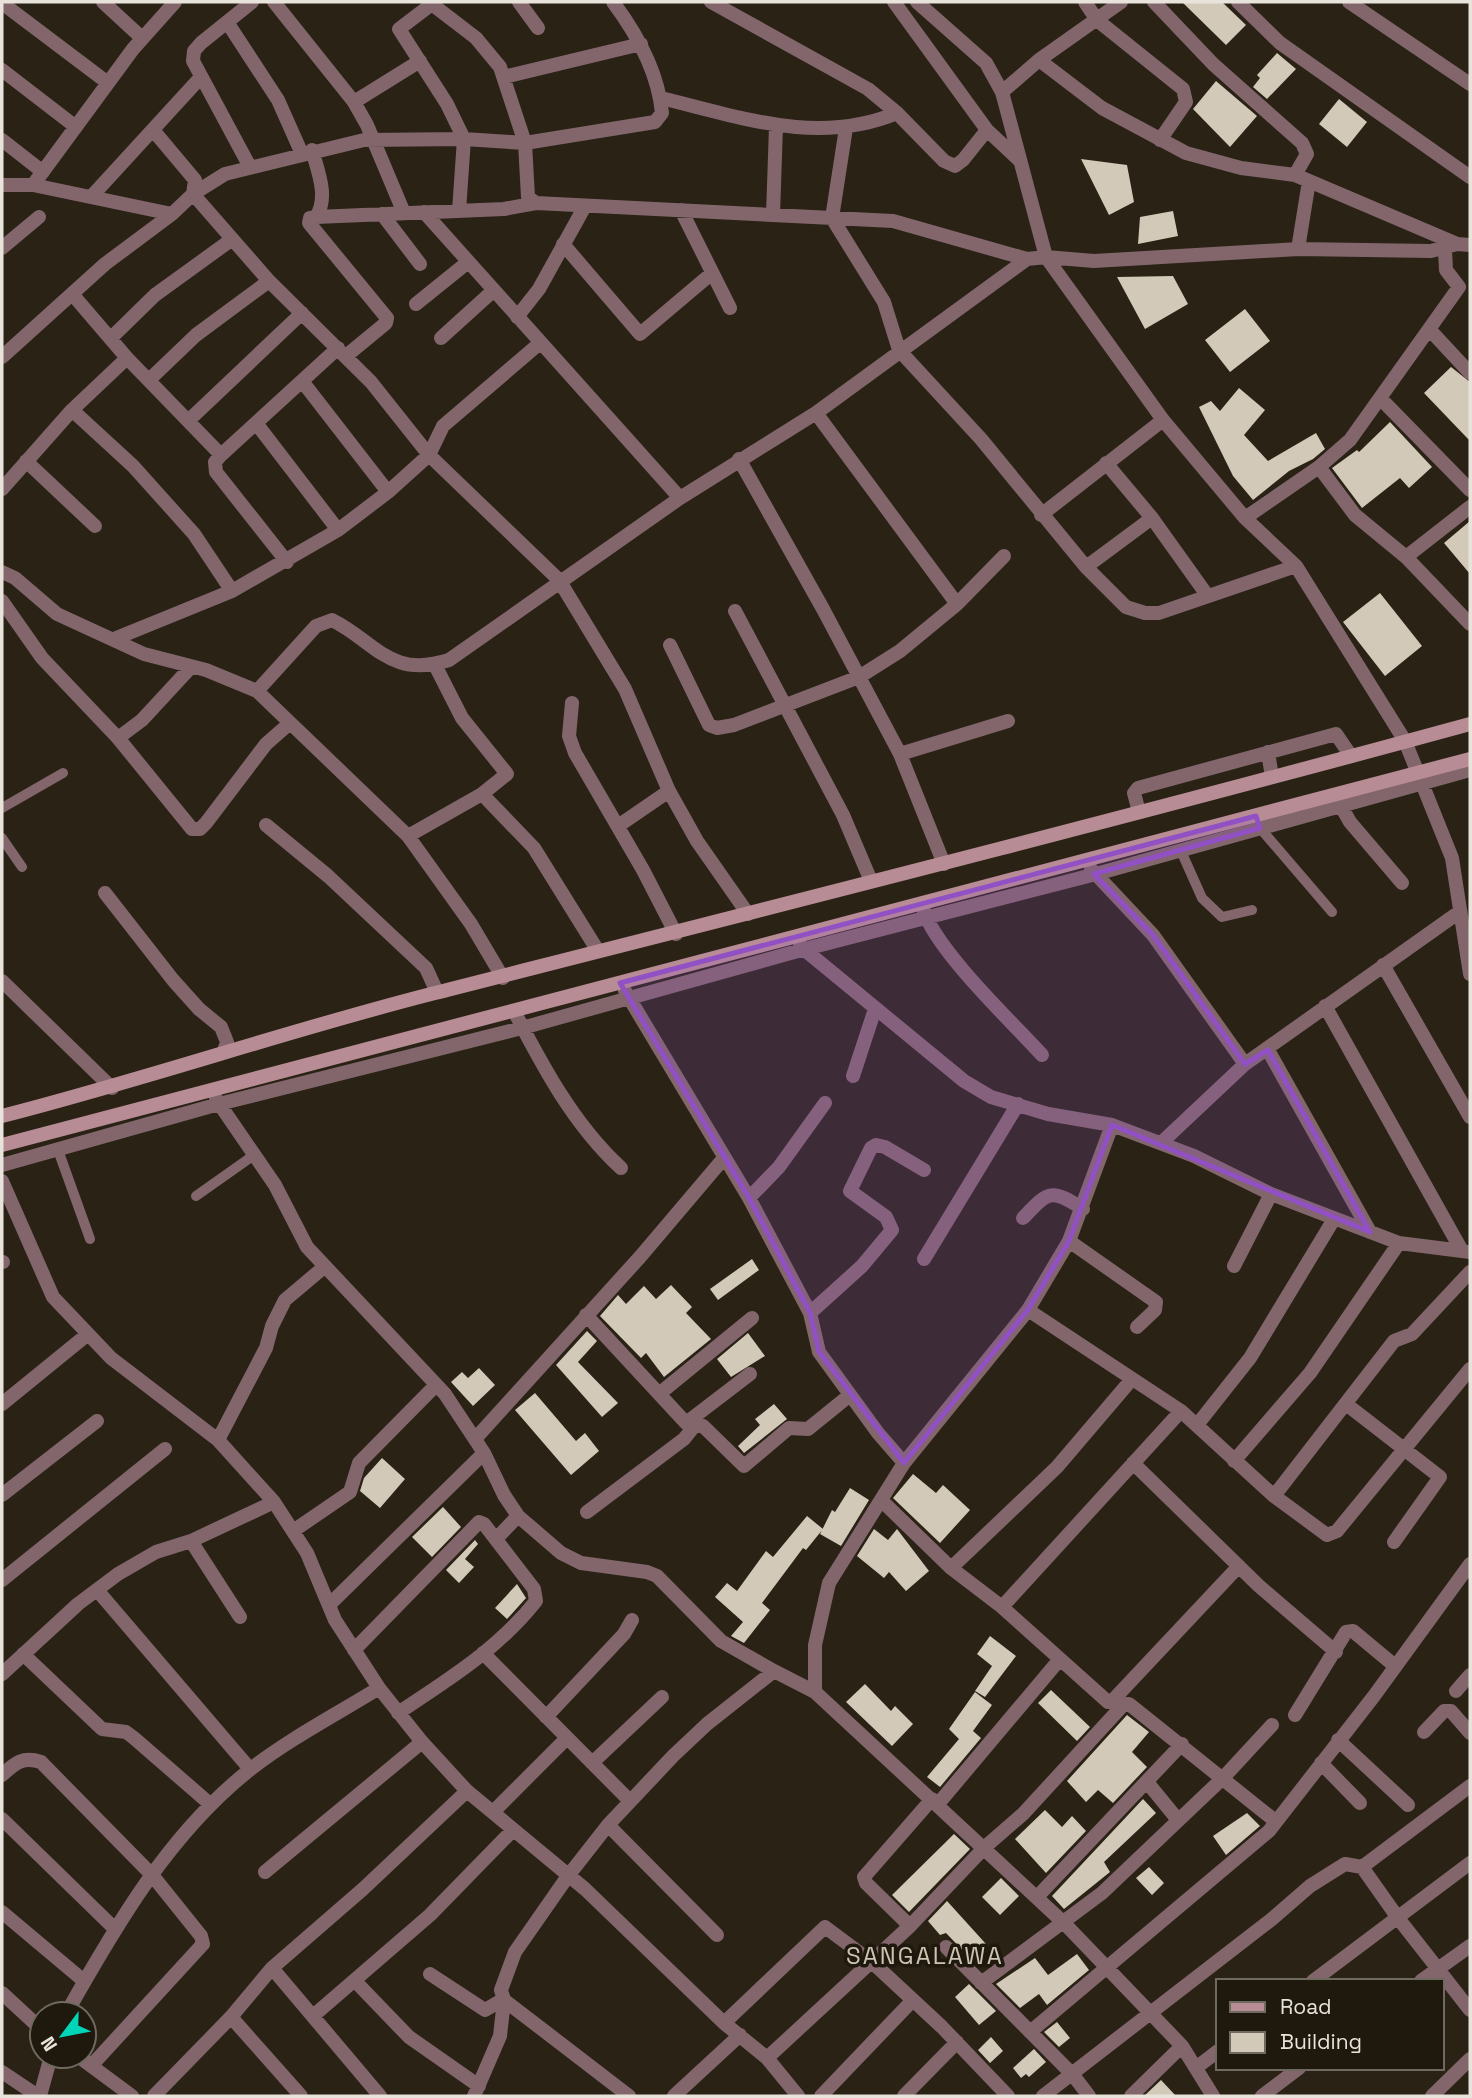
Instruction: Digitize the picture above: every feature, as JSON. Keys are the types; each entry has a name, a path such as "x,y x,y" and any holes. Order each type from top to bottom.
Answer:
{"main road":[{"path":"2,1116 111,1088 225,1051 437,992 503,978 597,951 676,934 1470,724"},
{"path":"2,1145 215,1098 514,1011 1082,861 1179,844 1421,778 1470,760"}],"street":[{"path":"103,2 142,38"},
{"path":"33,185 142,38 175,2"},
{"path":"250,167 193,61 194,51 252,2"},
{"path":"274,2 354,102 374,141 404,213"},
{"path":"519,2 538,27"},
{"path":"2,358 105,264 172,214 193,194 225,174 307,152 374,141 464,139 525,143 655,122 662,113 660,98 641,44 613,2"},
{"path":"711,2 868,89 897,113 944,161 955,166 987,130"},
{"path":"894,2 987,130 1021,162"},
{"path":"1085,2 1097,20 1183,89 1186,102 1160,140"},
{"path":"1002,92 1039,60 1121,2"},
{"path":"1154,2 1213,64 1302,143 1307,154 1295,175"},
{"path":"1238,2 1291,51 1470,177"},
{"path":"1349,2 1470,84"},
{"path":"2,3 108,83"},
{"path":"459,211 464,139 399,29 430,3 476,38 500,67 525,143 528,197 536,203"},
{"path":"923,4 986,63 1002,92 1046,257 1163,420 1245,519 1296,566 1405,741 1452,858 1458,913 1470,974"},
{"path":"227,23 278,100 307,152 323,201 316,217"},
{"path":"504,77 641,44"},
{"path":"1039,60 1102,108 1186,153 1241,168 1295,175 1457,247"},
{"path":"354,102 419,61"},
{"path":"2,70 76,127"},
{"path":"91,197 201,78"},
{"path":"660,98 776,126 815,130 846,128 897,113"},
{"path":"773,215 776,126"},
{"path":"846,128 832,218 884,302 899,350 981,439 1086,567 1126,607 1145,613 1159,612 1296,566"},
{"path":"153,130 195,180 193,194 231,240 342,352 429,455 559,580 620,680 670,791 697,841 748,914"},
{"path":"2,140 43,172"},
{"path":"1298,249 1309,181"},
{"path":"2,185 33,185 172,214"},
{"path":"287,562 216,472 215,462 302,381 386,323 387,318 311,225 309,220 316,217 503,209 536,203 893,220 1027,259 1046,257 1094,261 1298,249 1457,247"},
{"path":"517,317 539,289 584,206"},
{"path":"681,210 730,308"},
{"path":"424,212 680,498"},
{"path":"382,214 420,264"},
{"path":"2,248 40,217"},
{"path":"111,338 155,295 231,240"},
{"path":"563,244 640,334 711,274"},
{"path":"1245,519 1319,467 1350,440 1429,329 1465,288 1446,270 1457,247"},
{"path":"257,691 316,626 332,620 387,660 435,664 449,660 559,580 680,498 817,413 899,350 1027,259"},
{"path":"416,304 468,262"},
{"path":"149,380 196,335 269,281"},
{"path":"441,338 494,290"},
{"path":"73,295 127,358 221,455"},
{"path":"188,421 302,313"},
{"path":"1429,329 1470,373"},
{"path":"114,639 232,591 287,562 338,530 388,492 429,455 443,426 540,343"},
{"path":"2,489 72,410 127,358"},
{"path":"302,381 388,492"},
{"path":"1381,399 1470,490"},
{"path":"72,410 133,466 194,534 232,591"},
{"path":"817,413 957,604"},
{"path":"1041,515 1163,420"},
{"path":"256,423 338,530"},
{"path":"739,459 900,754 944,864"},
{"path":"26,461 95,526"},
{"path":"1106,463 1152,519 1207,595"},
{"path":"1319,467 1355,514 1406,557 1470,624"},
{"path":"1406,557 1470,508"},
{"path":"1086,567 1152,519"},
{"path":"670,645 709,725 717,728 734,725 783,703 859,677 900,652 957,604 1004,556"},
{"path":"2,572 15,578 57,614 144,654 234,680 257,691 408,836 471,924 503,978"},
{"path":"2,601 42,658 118,738 192,829 200,830 266,744 290,723"},
{"path":"735,611 843,815 871,881"},
{"path":"408,836 482,794 507,774 462,718 435,664"},
{"path":"118,738 142,720 191,667"},
{"path":"572,704 569,716 572,745 676,934"},
{"path":"900,754 1007,721"},
{"path":"1139,812 1134,793 1138,788 1268,752 1336,734 1350,756"},
{"path":"1268,752 1272,777"},
{"path":"1421,778 1470,770"},
{"path":"618,826 670,791"},
{"path":"482,794 534,848 597,951"},
{"path":"1337,801 1402,883"},
{"path":"266,825 328,876 418,960 426,968 437,992"},
{"path":"2,1165 58,1150 215,1098 522,1028 805,949 1096,874 1179,844"},
{"path":"1082,861 1153,935 1245,1064"},
{"path":"105,893 173,980 199,1009 221,1027 227,1041 225,1051"},
{"path":"922,903 926,918 950,952 1042,1055"},
{"path":"1161,1143 1245,1064 1458,913"},
{"path":"792,939 875,1009 933,1052 964,1081 990,1097 1048,1114 1112,1125 1194,1156 1271,1194 1399,1243 1466,1252"},
{"path":"1383,965 1470,1117"},
{"path":"2,981 111,1088"},
{"path":"620,983 697,1107 749,1198 810,1313 819,1352 904,1463"},
{"path":"1325,1006 1466,1252"},
{"path":"853,1076 875,1009"},
{"path":"514,1011 547,1076 605,1153 621,1168"},
{"path":"1268,1049 1370,1231"},
{"path":"215,1098 275,1185 307,1247 323,1268 436,1385 484,1453 504,1495 518,1516 561,1553 581,1563 657,1576 721,1641 815,1692 1065,1924 1182,2046 1197,2067 1211,2095"},
{"path":"749,1198 779,1167 825,1103"},
{"path":"924,1259 1018,1104"},
{"path":"815,1692 814,1645 829,1583 904,1463 1028,1310 1069,1241 1112,1125"},
{"path":"51,1133 58,1150"},
{"path":"810,1313 862,1266 892,1230 886,1217 850,1191 871,1149 876,1145 885,1147 924,1170"},
{"path":"475,1439 724,1158"},
{"path":"2,1181 52,1297 111,1358 218,1440 274,1502 307,1553 329,1605 354,1650 379,1688 422,1742 467,1791 568,1875 723,2023 767,2058 798,2096"},
{"path":"1023,1218 1047,1195 1058,1194 1083,1209"},
{"path":"1234,1266 1271,1194"},
{"path":"1197,1425 1250,1358 1334,1219"},
{"path":"1069,1241 1156,1302 1155,1310 1137,1327"},
{"path":"1234,1461 1310,1373 1399,1243"},
{"path":"218,1440 266,1348 272,1326 285,1300 323,1268"},
{"path":"1274,1496 1394,1341 1412,1334 1470,1272"},
{"path":"1028,1310 1181,1411 1274,1496 1319,1530 1332,1535 1470,1369"},
{"path":"586,1315 659,1394 691,1424 703,1426 744,1466 789,1428 808,1429 850,1395"},
{"path":"659,1394 752,1318"},
{"path":"2,1404 88,1334"},
{"path":"587,1512 684,1439 691,1424 750,1374"},
{"path":"951,1569 1057,1467 1132,1379"},
{"path":"293,1531 350,1492 359,1463 436,1385"},
{"path":"1346,1404 1440,1476 1394,1542"},
{"path":"1002,1607 1181,1411"},
{"path":"2,1495 97,1421"},
{"path":"2,1580 165,1449"},
{"path":"329,1605 484,1453"},
{"path":"1133,1463 1239,1566 1336,1653"},
{"path":"2,1674 97,1590 156,1552 191,1541 274,1502"},
{"path":"882,1502 951,1569 1002,1607 1108,1702 1114,1699 1239,1566"},
{"path":"496,1539 518,1516"},
{"path":"354,1650 479,1522 496,1539 534,1589 536,1601 503,1639 457,1675 398,1713"},
{"path":"191,1541 240,1617"},
{"path":"1030,2032 1269,1831 1470,1564"},
{"path":"97,1590 250,1769"},
{"path":"546,1717 624,1634 632,1620"},
{"path":"1294,1715 1336,1653 1346,1632 1353,1631 1395,1666"},
{"path":"483,1653 630,1801"},
{"path":"23,1654 102,1730 125,1732 134,1738 211,1804"},
{"path":"910,1926 866,1883 864,1877 935,1802 1060,1659"},
{"path":"355,1981 410,2037 477,2091 500,2036 504,2004 502,1990 515,1952 568,1875 630,1801 707,1724 774,1671"},
{"path":"1456,1691 1470,1675"},
{"path":"74,2000 115,1929 152,1875 211,1804 250,1769 379,1688"},
{"path":"592,1763 662,1697"},
{"path":"767,2058 910,1926 985,1847 1023,1814 1124,1704 1129,1704 1182,1744 1274,1821"},
{"path":"1424,1732 1444,1712 1451,1711 1470,1733"},
{"path":"981,1983 1065,1924 1102,1894 1223,1779 1272,1724"},
{"path":"492,1812 567,1738"},
{"path":"1338,1740 1408,1805"},
{"path":"265,1872 422,1742"},
{"path":"1037,1897 1182,1744"},
{"path":"2,1775 16,1763 29,1758 41,1762 152,1875 201,1936 203,1944 98,2059"},
{"path":"1321,1763 1360,1803"},
{"path":"1147,1782 1178,1820"},
{"path":"1362,1867 1470,1786"},
{"path":"154,2096 231,2017 272,1968 363,1889 467,1791"},
{"path":"2,1819 115,1929"},
{"path":"608,1825 717,1935"},
{"path":"313,2016 430,1915 513,1830"},
{"path":"1316,1979 1470,1863"},
{"path":"1042,2096 1073,2075 1310,1886 1345,1864 1362,1867 1437,1970 1470,2010"},
{"path":"2,1912 84,1981"},
{"path":"723,2023 825,1927 872,1962 957,2042 1008,2096"},
{"path":"1423,1979 1470,1946"},
{"path":"946,1947 1073,2075 1089,2096"},
{"path":"272,1968 380,2096"},
{"path":"430,1974 485,2010 497,2003 504,2004 629,2096"},
{"path":"2,1993 28,2017"},
{"path":"821,2096 912,2001"},
{"path":"231,2017 300,2096"},
{"path":"674,2096 740,2035"},
{"path":"904,2096 957,2042"},
{"path":"1131,2096 1182,2046"},
{"path":"1197,2067 1216,2053"},
{"path":"1432,2096 1470,2059"},
{"path":"2,2072 39,2096 47,2070"},
{"path":"97,2070 132,2096"},
{"path":"1262,2096 1295,2070"}],"lane":[{"path":"2,808 63,773"},
{"path":"1258,822 1332,912"},
{"path":"2,838 22,867"},
{"path":"1179,844 1202,898 1222,917 1252,910"},
{"path":"58,1150 90,1239"},
{"path":"196,1196 254,1155"}],"highlighted area":[{"path":"1256,816 1260,828 1094,874 1153,935 1245,1064 1268,1050 1370,1232 1112,1125 1069,1241 1028,1310 904,1463 819,1352 810,1313 749,1198 620,983"}],"building":[{"path":"1182,2 1222,2 1246,25 1226,45"},
{"path":"1277,53 1296,69 1267,99 1253,87 1260,78 1257,75"},
{"path":"1216,81 1257,116 1230,147 1193,109"},
{"path":"1339,99 1367,122 1347,147 1319,124"},
{"path":"1081,159 1127,165 1134,202 1109,215"},
{"path":"1173,211 1178,236 1138,244 1140,217"},
{"path":"1173,276 1188,304 1145,329 1117,277"},
{"path":"1245,309 1270,341 1230,372 1205,340"},
{"path":"1451,367 1470,382 1470,441 1424,393"},
{"path":"1239,388 1265,410 1244,435 1268,461 1316,433 1325,449 1313,459 1289,471 1253,500 1233,476 1199,407 1211,401 1220,411"},
{"path":"1390,422 1432,467 1409,488 1400,478 1362,508 1332,468 1357,450 1359,452"},
{"path":"1470,521 1470,574 1444,543"},
{"path":"1380,593 1422,646 1385,676 1343,622"},
{"path":"752,1259 759,1270 718,1300 710,1289"},
{"path":"671,1285 692,1307 686,1313 711,1339 664,1377 646,1353 641,1358 600,1316 618,1295 626,1304 644,1286 656,1299"},
{"path":"587,1331 597,1341 578,1362 618,1403 602,1417 556,1365"},
{"path":"748,1333 765,1356 731,1377 717,1359"},
{"path":"479,1368 495,1385 473,1406 451,1382 462,1372 468,1378"},
{"path":"535,1393 576,1441 585,1433 599,1451 571,1475 515,1410"},
{"path":"774,1404 787,1419 744,1453 738,1446 760,1425 755,1419"},
{"path":"382,1458 405,1479 380,1508 360,1491 364,1478"},
{"path":"913,1474 936,1493 943,1485 970,1510 940,1543 893,1498"},
{"path":"850,1488 869,1500 841,1546 820,1534 832,1510 835,1512"},
{"path":"443,1507 461,1527 432,1557 412,1537"},
{"path":"807,1516 823,1529 806,1550 803,1548 762,1603 770,1610 744,1643 731,1636 743,1622 715,1597 727,1583 737,1591 766,1551 773,1557"},
{"path":"874,1529 888,1540 897,1529 929,1571 906,1591 889,1572 884,1578 857,1556"},
{"path":"475,1540 478,1544 465,1559 474,1567 459,1583 446,1570"},
{"path":"517,1584 526,1598 507,1619 495,1608"},
{"path":"990,1636 1016,1656 985,1697 975,1691 992,1666 977,1654"},
{"path":"865,1684 891,1711 895,1706 913,1724 892,1746 846,1702"},
{"path":"1051,1690 1090,1727 1077,1741 1038,1703"},
{"path":"975,1692 992,1705 973,1731 981,1738 940,1787 927,1777 959,1739 949,1729"},
{"path":"1127,1715 1149,1732 1132,1752 1147,1767 1113,1803 1098,1790 1086,1802 1067,1781"},
{"path":"1143,1799 1156,1813 1104,1862 1110,1872 1064,1909 1052,1896"},
{"path":"1045,1810 1062,1827 1072,1816 1086,1831 1046,1873 1015,1839"},
{"path":"1247,1813 1260,1826 1226,1855 1213,1836"},
{"path":"954,1834 970,1849 909,1912 892,1895"},
{"path":"1149,1867 1164,1883 1152,1895 1136,1878"},
{"path":"1001,1878 1019,1896 1000,1915 982,1897"},
{"path":"947,1901 986,1944 970,1958 946,1933 940,1935 928,1921"},
{"path":"1077,1954 1089,1970 1047,2005 1039,1994 1020,2008 996,1984 1035,1958 1048,1975"},
{"path":"969,1984 996,2011 979,2025 955,1997"},
{"path":"1057,2022 1070,2038 1059,2047 1044,2032"},
{"path":"991,2037 1003,2051 990,2063 978,2050"},
{"path":"1034,2049 1046,2062 1029,2077 1026,2074 1021,2078 1013,2068"},
{"path":"1161,2080 1176,2096 1144,2096"}],"district":[{"name":"SANGALAWA","path":"925,1955"}]}
